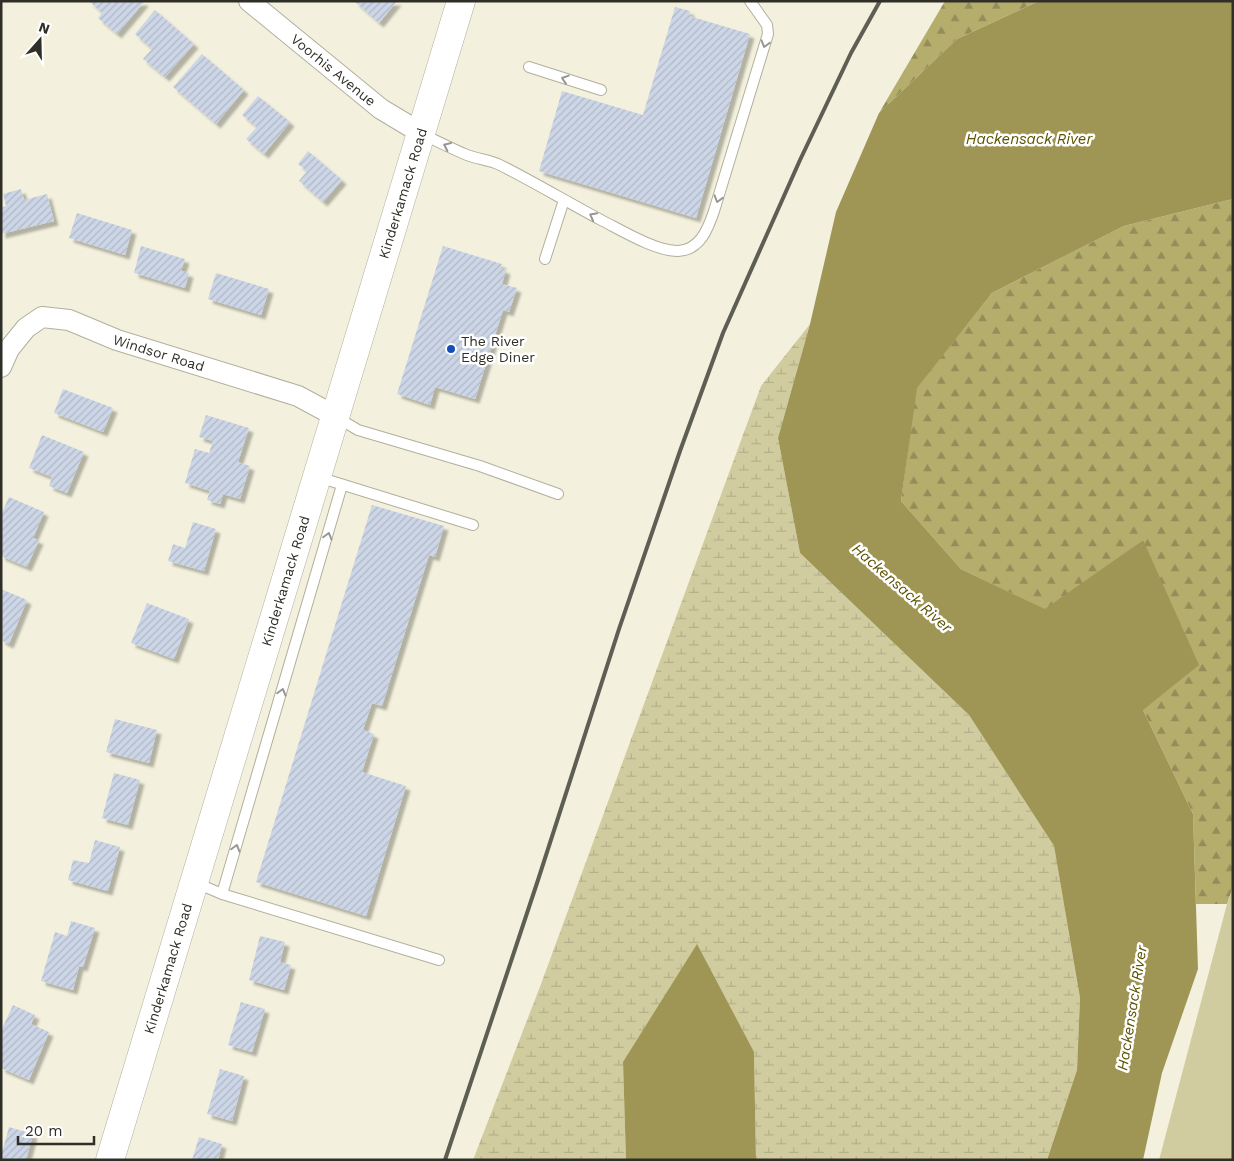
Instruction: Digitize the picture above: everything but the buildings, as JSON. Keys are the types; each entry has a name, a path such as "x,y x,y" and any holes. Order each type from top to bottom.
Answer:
{"main road":[{"name":"Kinderkamack Road","path":"110,1160 194,882 330,481 335,416 443,66 461,1"}],"street":[{"name":"Voorhis Avenue","path":"249,1 381,109 421,133"},
{"name":"Windsor Road","path":"1,367 9,348 26,328 42,317 69,320 117,340 298,396 335,416"}],"lane":[{"path":"421,133 467,155 498,164 621,231 649,244 678,251 696,245 702,238 714,212 768,34 767,25 750,1"},
{"path":"529,67 601,90"},
{"path":"545,259 564,200"},
{"path":"335,416 358,430 480,466 558,494"},
{"path":"222,894 330,481 473,525"},
{"path":"194,882 222,894 439,960"}],"green space":[{"path":"945,1 1039,1 957,39 879,113"},
{"path":"1233,199 1233,887 1227,904 1196,904 1193,814 1143,710 1143,540 1046,610 961,569 901,501 916,388 992,293 1124,226"},
{"path":"810,324 778,438 800,553 969,715 1054,846 1080,998 1077,1070 1047,1160 756,1160 754,1052 623,1062 626,1160 473,1160 541,984 761,386"},
{"path":"1233,887 1233,1160 1159,1160 1227,904"}],"water":[{"name":"Hackensack River","path":"1039,1 1233,1 1233,199 1124,226 992,293 917,388 901,501 961,569 1045,609 1143,540 1199,665 1143,710 1193,814 1198,969 1162,1073 1143,1160 1047,1160 1077,1070 1080,998 1054,846 969,715 800,553 778,438 810,324 836,212 879,113 957,39"},
{"path":"697,944 754,1052 756,1160 626,1160 623,1062"}],"railway":[{"path":"445,1160 619,629 723,333 800,160 851,53 880,1"}],"place":[{"name":"The River Edge Diner","path":"451,349"}]}
